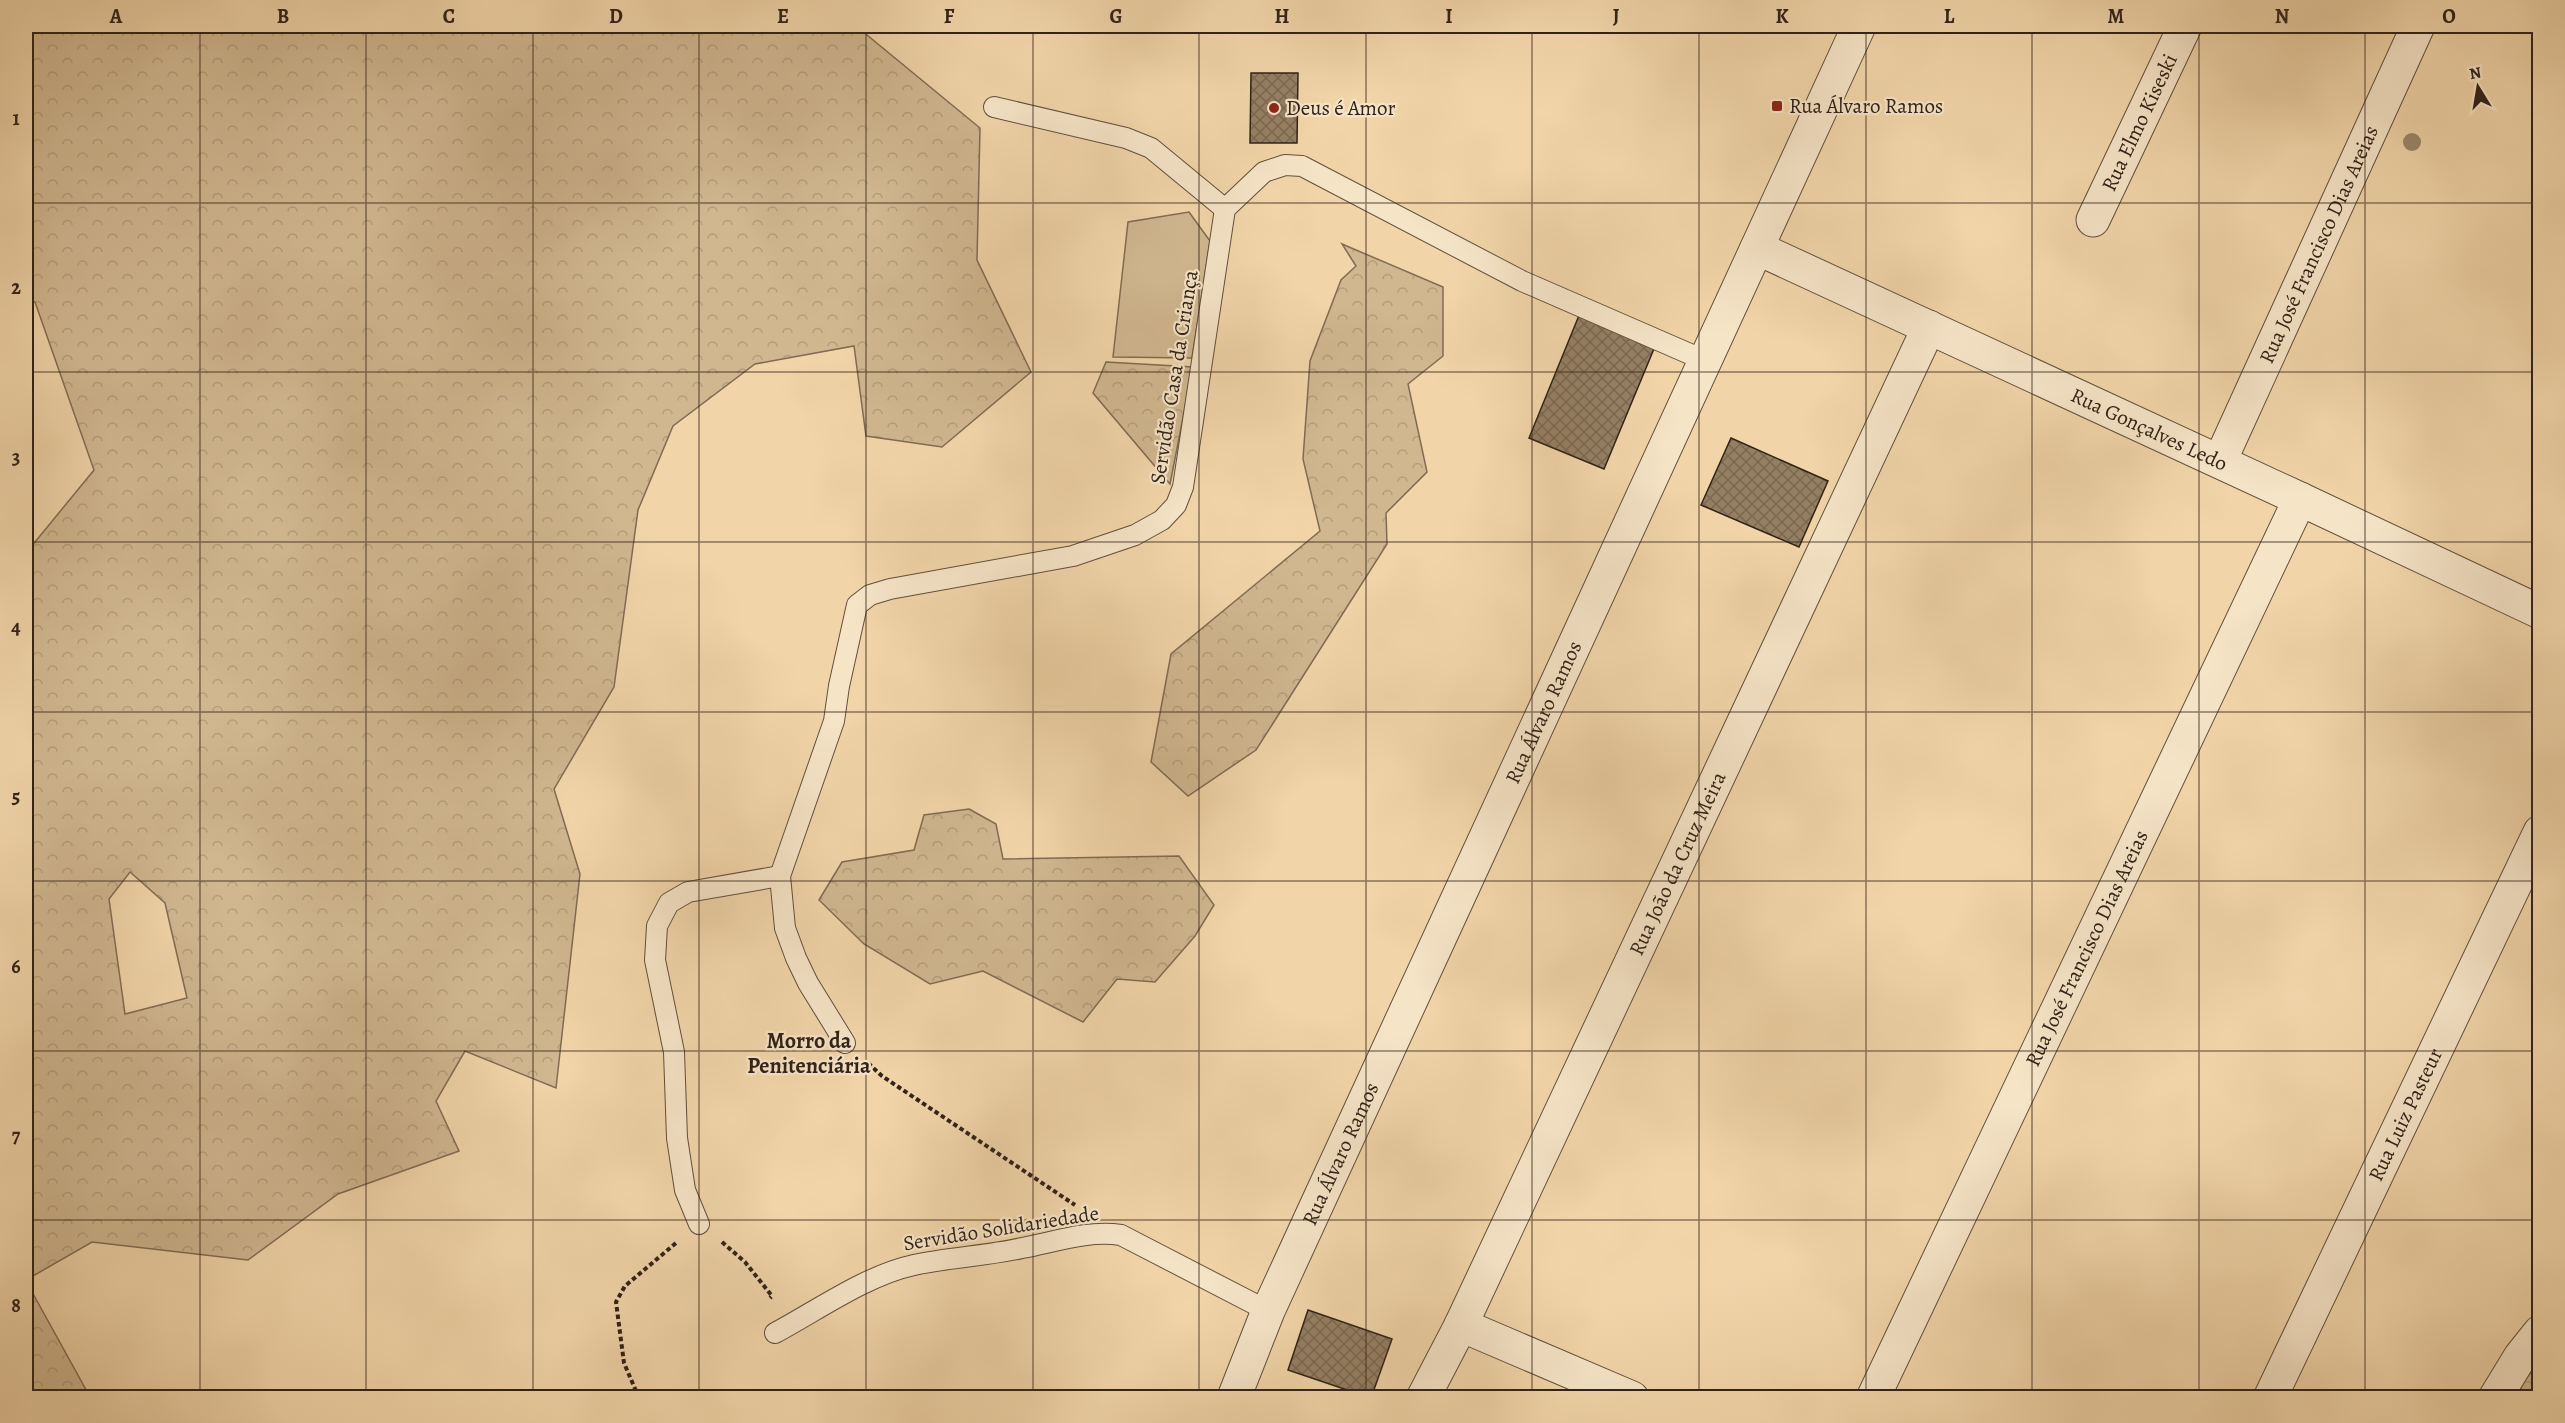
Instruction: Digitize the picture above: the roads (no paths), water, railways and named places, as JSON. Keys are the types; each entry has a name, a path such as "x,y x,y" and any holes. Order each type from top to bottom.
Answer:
{"street":[{"name":"Rua Álvaro Ramos","path":"1241,1398 1235,1395 1268,1311 1859,26"},
{"name":"Rua Elmo Kiseski","path":"2093,220 2185,26"},
{"name":"Rua José Francisco Dias Areias","path":"2220,461 2418,26"},
{"name":"Rua Gonçalves Ledo","path":"1757,248 2300,498 2540,612"},
{"name":"Rua João da Cruz Meira","path":"1422,1398 1461,1324 1929,327"},
{"name":"Rua José Francisco Dias Areias","path":"1873,1398 2300,498"},
{"name":"Rua Luiz Pasteur","path":"2270,1398 2540,832"},
{"path":"1461,1324 1632,1398"},
{"path":"2495,1398 2520,1357 2540,1332"}],"lane":[{"path":"994,107 1126,138 1151,148 1225,209 1264,172 1285,165 1302,165 1522,281 1706,361"},
{"name":"Servidão Casa da Criança","path":"845,1043 808,983 796,958 785,928 780,876 834,721 839,686 857,605 870,595 890,590 1073,556 1135,535 1162,520 1176,505 1184,486 1225,209"},
{"path":"699,1224 685,1190 677,1138 674,1052 655,960 657,926 669,903 688,892 780,876"},
{"name":"Servidão Solidariedade","path":"775,1333 880,1276 913,1265 1020,1249 1080,1235 1103,1233 1121,1235 1268,1311"}],"place":[{"name":"Rua Álvaro Ramos","path":"1777,106"},
{"name":"Deus é Amor","path":"1274,108"}],"district":[{"name":"Morro da Penitenciária","path":"809,1052"}]}
